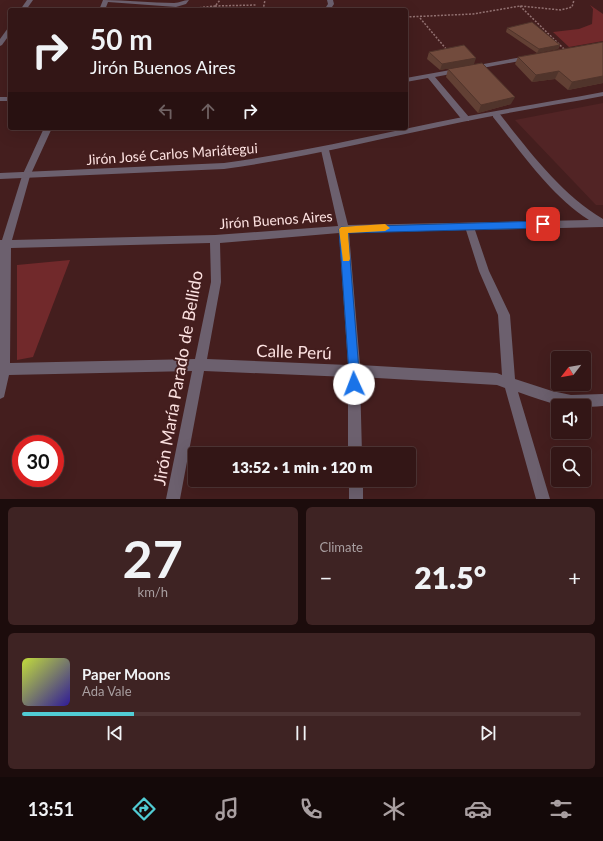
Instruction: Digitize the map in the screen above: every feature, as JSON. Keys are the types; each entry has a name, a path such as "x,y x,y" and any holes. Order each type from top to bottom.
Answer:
{"street":[{"path":"109,0 170,5 185,1"},
{"path":"0,44 8,32"},
{"path":"408,80 535,57"},
{"path":"430,76 466,119"},
{"name":"Jirón José Carlos Mariátegui","path":"0,176 224,166 325,150 466,119 496,115 603,94"},
{"path":"496,115 541,169 563,192 585,214 603,224"},
{"path":"0,393 4,368 3,244 26,176 47,130"},
{"path":"325,150 344,229 354,371 355,447"},
{"name":"Jirón Buenos Aires","path":"3,244 215,239 344,229 469,225 603,224"},
{"path":"469,225 484,271 504,315 509,382 543,499"},
{"name":"Jirón María Parado de Bellido","path":"173,499 216,282 215,239"},
{"name":"Calle Perú","path":"4,368 200,365 497,378 552,397 571,401 603,400"},
{"path":"356,487 356,499"}],"path":[{"path":"212,8 220,0"},
{"path":"408,17 420,18 473,14 520,6 561,10 572,8 574,0"},
{"path":"185,1 196,8 239,4 256,5"},
{"path":"520,6 566,51"},
{"path":"420,18 464,70"}],"shaded area":[{"path":"590,5 603,14 603,41 569,47 553,32 579,29 592,24 593,9"},
{"path":"603,103 603,205 596,205 515,120"},
{"path":"70,260 33,357 17,360 17,265"}],"building":[{"path":"532,22 560,45 539,49 507,28"},
{"path":"603,42 603,76 572,82 559,71 536,75 518,57"},
{"path":"464,45 476,58 442,64 429,52"},
{"path":"482,63 515,97 481,105 448,69"}],"slow traffic":[{"path":"346,259 344,229 385,228"}],"route":[{"path":"354,384 344,229 543,224"}]}
